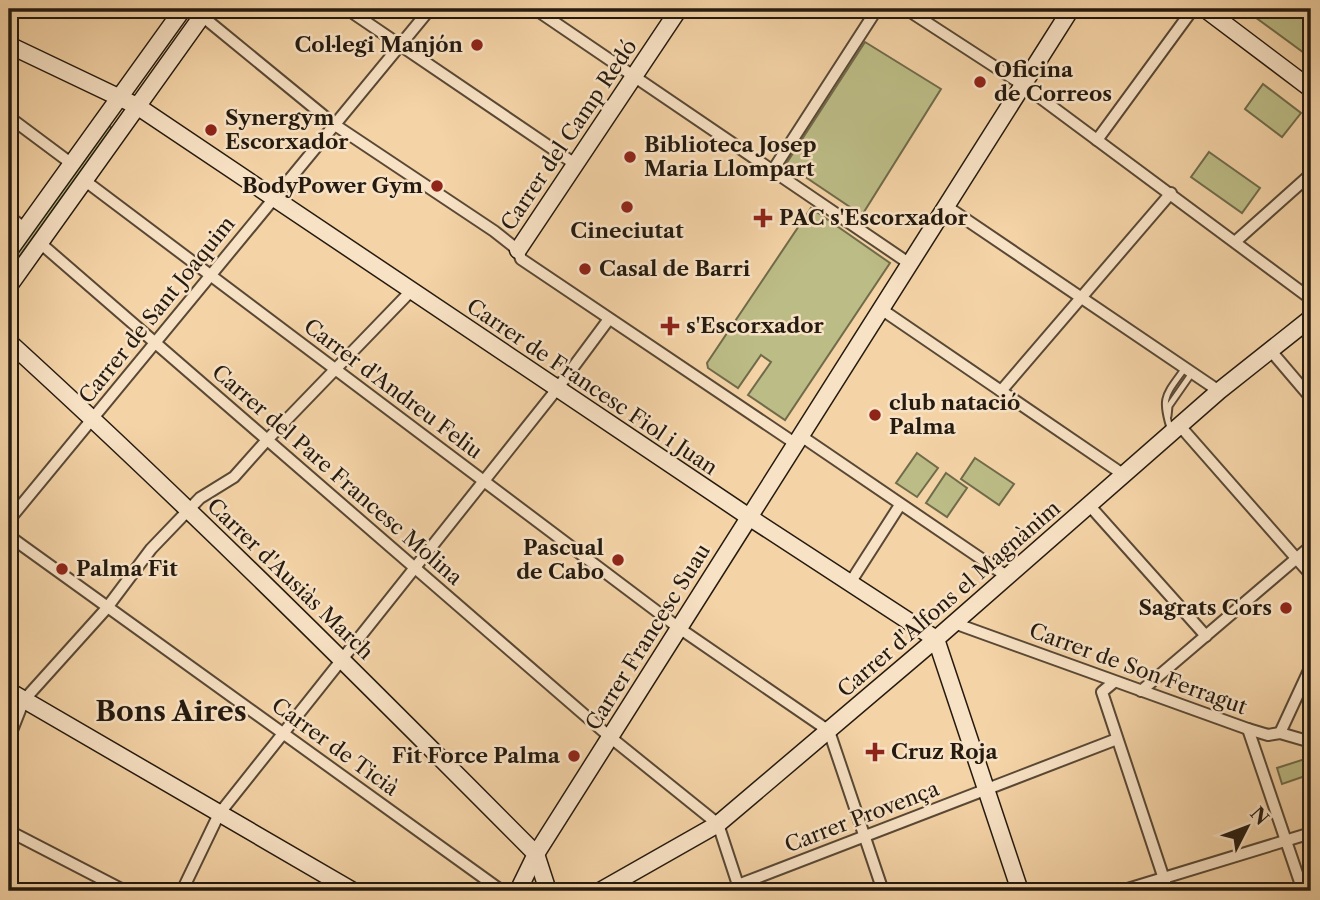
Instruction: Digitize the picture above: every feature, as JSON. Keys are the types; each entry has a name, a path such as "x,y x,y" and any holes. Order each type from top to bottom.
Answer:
{"street":[{"path":"9,251 183,9"},
{"path":"347,9 575,164"},
{"name":"Carrer de Sant Joaquim","path":"9,520 430,9"},
{"path":"535,9 910,264"},
{"name":"Carrer del Camp Redó","path":"518,250 679,9"},
{"path":"773,170 877,9"},
{"path":"906,9 1023,85 1311,299"},
{"name":"Carrer Francesc Suau","path":"518,891 536,853 1071,9"},
{"path":"1097,140 1193,9"},
{"path":"9,286 204,12 335,125 518,250 521,259 1008,577"},
{"path":"1215,12 1311,89"},
{"name":"Carrer de Francesc Fiol i Juan","path":"9,45 137,106 749,517 936,639"},
{"path":"9,117 72,164"},
{"path":"1236,241 1311,174"},
{"name":"Carrer d'Andreu Feliu","path":"83,180 679,628 829,731"},
{"path":"1001,391 1171,193"},
{"path":"946,206 1219,391"},
{"path":"9,217 25,228"},
{"name":"Carrer del Pare Francesc Molina","path":"40,242 610,737 718,824"},
{"path":"9,738 23,700 108,607 151,549 200,498 234,477 411,291"},
{"path":"881,310 1124,475"},
{"name":"Carrer d'Alfons el Magnànim","path":"600,891 718,824 1008,577 1124,475 1173,426 1311,318"},
{"path":"182,891 219,814 610,319"},
{"name":"Carrer d'Ausiàs March","path":"9,342 189,509 536,853"},
{"path":"1270,351 1311,398"},
{"path":"1173,426 1311,575"},
{"path":"850,583 900,505"},
{"path":"1089,505 1206,636"},
{"name":"Carrer de Ticià","path":"9,536 502,891"},
{"path":"1141,691 1311,546"},
{"name":"Carrer de Son Ferragut","path":"954,623 1248,729 1268,735 1280,733 1311,742"},
{"path":"936,639 1020,891"},
{"path":"1280,733 1311,666"},
{"path":"1114,682 1102,692 1168,891"},
{"path":"9,691 353,891"},
{"path":"1248,729 1303,891"},
{"path":"829,731 883,891"},
{"name":"Carrer Provença","path":"739,888 865,836 1117,739"},
{"path":"718,824 739,888"},
{"path":"9,831 125,891"},
{"path":"1121,891 1311,833"},
{"path":"536,853 548,891"}],"lane":[{"path":"1173,426 1164,398 1189,371"}],"green space":[{"path":"1244,9 1311,9 1311,58"},
{"path":"865,42 941,89 862,215 786,164"},
{"path":"1263,84 1301,113 1282,137 1245,109"},
{"path":"106,124 112,128 9,271 9,260"},
{"path":"1209,152 1260,188 1242,213 1191,177"},
{"path":"811,208 890,263 785,420 748,395 771,362 761,355 738,388 708,368 707,363"},
{"path":"917,453 938,468 917,497 896,483"},
{"path":"975,458 1014,484 999,505 961,479"},
{"path":"946,473 967,488 947,517 926,503"},
{"path":"1308,758 1311,774 1282,784 1277,768"}],"place":[{"name":"Col·legi Manjón","path":"477,45"},
{"name":"Oficina de Correos","path":"980,82"},
{"name":"Synergym Escorxador","path":"211,130"},
{"name":"Biblioteca Josep Maria Llompart","path":"630,157"},
{"name":"BodyPower Gym","path":"437,186"},
{"name":"Cineciutat","path":"627,207"},
{"name":"PAC s'Escorxador","path":"763,218"},
{"name":"Casal de Barri","path":"585,269"},
{"name":"s'Escorxador","path":"670,326"},
{"name":"club natació Palma","path":"875,415"},
{"name":"Pascual de Cabo","path":"618,560"},
{"name":"Palma Fit","path":"62,569"},
{"name":"Sagrats Cors","path":"1286,608"},
{"name":"Cruz Roja","path":"875,752"},
{"name":"Fit Force Palma","path":"574,756"}],"district":[{"name":"Bons Aires","path":"171,711"}]}
